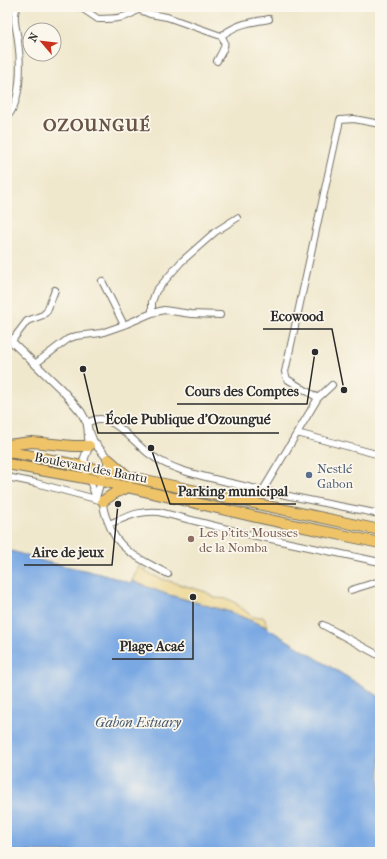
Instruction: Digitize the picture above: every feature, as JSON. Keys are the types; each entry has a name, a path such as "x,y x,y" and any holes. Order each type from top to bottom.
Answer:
{"highway":[{"path":"7,445 32,442 88,446"},
{"name":"Boulevard des Bantu","path":"7,452 86,466 380,530"},
{"path":"108,459 129,476"},
{"name":"Boulevard des Bantu","path":"7,464 88,478 380,543"},
{"path":"100,499 129,487"}],"street":[{"path":"7,117 11,113 13,107 19,80 20,55 15,16 18,7"},
{"path":"80,7 98,20 124,17 132,14 139,8 150,14 167,17 221,36 225,44 217,61"},
{"path":"221,36 233,27 269,19"},
{"path":"318,398 287,379 284,372 340,120 354,119 380,124"},
{"path":"152,313 152,302 156,291 180,262 215,232 237,218"},
{"path":"102,282 124,325"},
{"path":"55,290 47,311 43,315 27,321 9,340 70,397 81,412 93,441 108,459 108,464 101,481 100,499"},
{"path":"35,364 68,339 76,336 93,335 124,325 152,313 164,310 191,314 220,315"},
{"path":"263,490 318,398 332,385"},
{"path":"88,426 100,419 108,421 158,460 178,469 263,490 380,514"},
{"path":"88,426 88,446 85,454 88,478 100,499 113,534 126,550 168,574"},
{"path":"297,434 380,455"},
{"path":"7,478 36,483 87,497 100,499"},
{"path":"109,524 140,512 159,512 247,534 380,562"},
{"path":"351,590 380,581"},
{"path":"323,625 380,656"}],"sand":[{"path":"139,566 152,575 162,579 206,592 215,598 228,599 253,617 263,617 267,627 230,612 166,594 132,581"}],"water":[{"name":"Gabon Estuary","path":"7,550 46,562 120,579 130,583 132,581 166,594 230,612 262,625 380,697 380,852 7,852"}],"place":[{"name":"Cours des Comptes","path":"315,352"},
{"name":"École Publique d'Ozoungué","path":"83,369"},
{"name":"Ecowood","path":"344,390"},
{"name":"Parking municipal","path":"151,448"},
{"name":"Nestlé Gabon","path":"309,475"},
{"name":"Aire de jeux","path":"118,504"},
{"name":"Les p’tits Mousses de la Nomba","path":"191,539"},
{"name":"Plage Acaé","path":"193,597"}],"district":[{"name":"OZOUNGUÉ","path":"97,125"}]}
